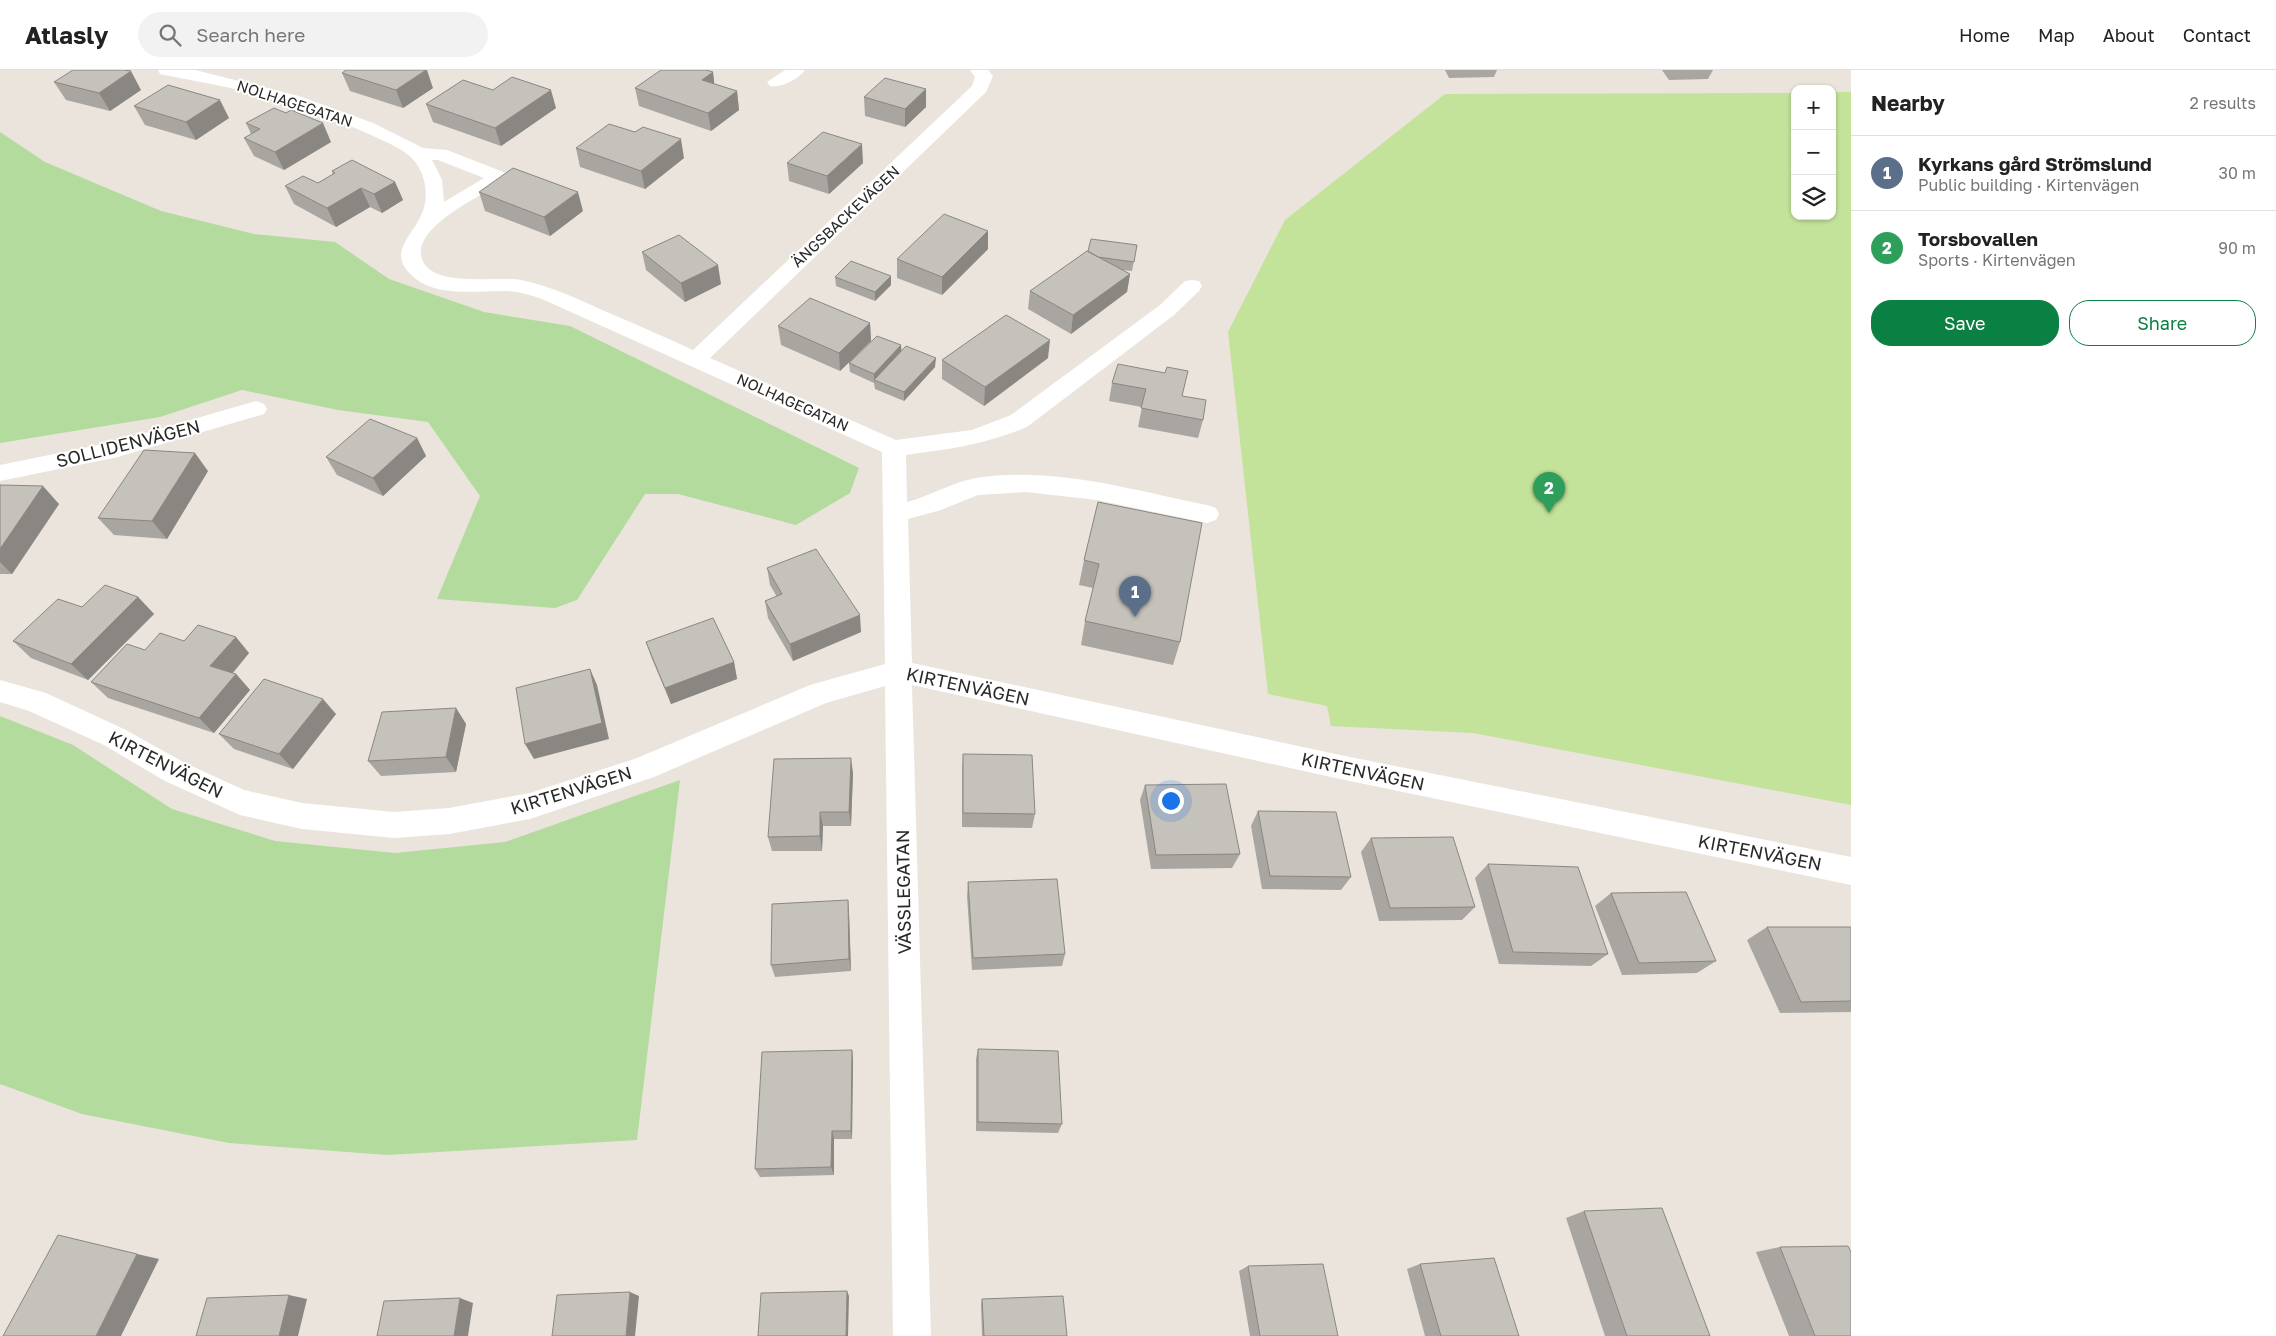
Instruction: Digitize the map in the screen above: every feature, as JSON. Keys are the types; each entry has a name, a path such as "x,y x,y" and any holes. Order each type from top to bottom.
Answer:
{"street":[{"name":"NOLHAGEGATAN","path":"166,70 229,82 311,106 388,136 418,154 431,173 435,190 435,203 429,219 413,241 410,254 415,266 430,278 450,284 530,288 549,294 894,448"},
{"path":"776,82 797,70"},
{"name":"ÄNGSBACKEVÄGEN","path":"696,359 980,88 984,76 978,70"},
{"name":"NOLHAGEGATAN","path":"418,154 440,154 499,177 429,219"},
{"path":"894,448 972,438 996,431 1019,421 1166,310 1192,286"},
{"name":"SOLLIDENVÄGEN","path":"0,473 118,449 256,410"},
{"name":"VÄSSLEGATAN","path":"894,448 912,1336"},
{"path":"895,514 932,504 975,487 1026,483 1097,490 1207,514"},
{"name":"KIRTENVÄGEN","path":"0,691 36,701 114,737 175,772 240,802 302,816 394,825 449,821 530,806 644,768 820,693 898,671 1345,768 1851,871"}],"green space":[{"path":"1836,92 1851,92 1851,805 1473,733 1331,726 1327,706 1268,694 1228,332 1285,220 1445,94 1791,93 1791,220 1836,220"},
{"path":"0,132 45,162 161,211 254,234 335,242 389,279 484,312 570,326 859,468 850,493 796,525 678,494 645,494 577,600 555,608 437,599 480,496 428,422 338,410 242,390 160,417 0,443"},
{"path":"0,716 73,745 172,809 275,841 395,853 505,842 680,780 637,1140 388,1155 229,1143 82,1114 0,1084"}],"building":[{"path":"73,70 131,71 99,93 54,82"},
{"path":"346,70 426,70 396,90 342,73"},
{"path":"661,70 706,70 713,72 702,80 737,91 708,113 635,88"},
{"path":"512,77 551,90 495,128 426,104 463,80 493,90"},
{"path":"885,78 926,89 905,109 864,97"},
{"path":"168,85 220,100 186,122 134,106"},
{"path":"274,108 286,113 291,110 323,123 275,152 244,138 260,129 246,123"},
{"path":"609,124 635,132 643,127 681,139 641,171 576,148"},
{"path":"823,132 862,144 827,176 787,163"},
{"path":"352,160 395,182 374,194 361,188 327,208 285,186 303,176 318,183 335,173 332,171"},
{"path":"513,168 578,192 544,217 479,192"},
{"path":"944,214 988,231 942,277 897,259"},
{"path":"679,235 718,265 681,283 642,252"},
{"path":"1091,239 1137,245 1134,262 1098,257 1088,251"},
{"path":"1087,251 1130,274 1073,315 1030,291"},
{"path":"851,261 891,276 875,292 835,277"},
{"path":"810,298 870,323 839,353 778,326"},
{"path":"1006,315 1050,340 985,387 942,360"},
{"path":"877,336 901,345 874,374 849,363"},
{"path":"906,346 936,358 904,392 874,380"},
{"path":"1118,364 1165,373 1167,367 1188,371 1182,396 1206,400 1203,420 1141,408 1146,389 1112,383"},
{"path":"370,419 417,438 373,478 326,457"},
{"path":"144,450 195,453 152,521 98,518"},
{"path":"0,485 43,486 0,549"},
{"path":"1098,502 1202,523 1180,642 1085,621 1099,564 1084,560"},
{"path":"816,549 860,615 790,644 765,601 782,594 767,568"},
{"path":"105,585 138,597 71,664 13,641 58,599 82,607"},
{"path":"713,618 734,662 665,688 646,642"},
{"path":"198,625 236,637 210,666 236,674 199,718 91,682 127,644 145,650 160,633 184,641"},
{"path":"590,669 602,723 525,744 516,688"},
{"path":"264,679 323,699 279,754 219,734"},
{"path":"456,708 446,757 368,761 382,712"},
{"path":"963,754 1032,755 1035,814 963,813"},
{"path":"851,758 849,812 820,812 820,836 768,837 774,759"},
{"path":"1226,784 1240,854 1156,855 1145,785"},
{"path":"1258,811 1336,812 1351,877 1270,876"},
{"path":"1453,837 1475,907 1390,908 1371,838"},
{"path":"1488,864 1578,867 1608,954 1513,952"},
{"path":"1057,879 1065,954 973,958 968,882"},
{"path":"1686,892 1716,961 1639,963 1611,893"},
{"path":"848,900 849,959 771,965 772,904"},
{"path":"1767,927 1851,927 1851,1001 1801,1002"},
{"path":"978,1049 1058,1051 1062,1124 978,1122"},
{"path":"852,1050 851,1131 832,1131 831,1167 755,1169 762,1052"},
{"path":"1662,1208 1710,1336 1627,1336 1584,1211"},
{"path":"58,1235 137,1254 96,1336 3,1336"},
{"path":"1848,1246 1851,1252 1851,1336 1815,1336 1780,1247"},
{"path":"1494,1258 1519,1336 1441,1336 1420,1264"},
{"path":"1323,1264 1338,1336 1260,1336 1248,1266"},
{"path":"847,1291 846,1336 758,1336 761,1293"},
{"path":"630,1292 626,1336 552,1336 557,1295"},
{"path":"289,1295 279,1336 196,1336 207,1298"},
{"path":"1063,1296 1067,1336 984,1336 982,1299"},
{"path":"460,1298 454,1336 377,1336 384,1301"}],"place":[{"name":"Torsbovallen","path":"1549,513"},
{"name":"Kyrkans gård Strömslund","path":"1135,617"}]}
